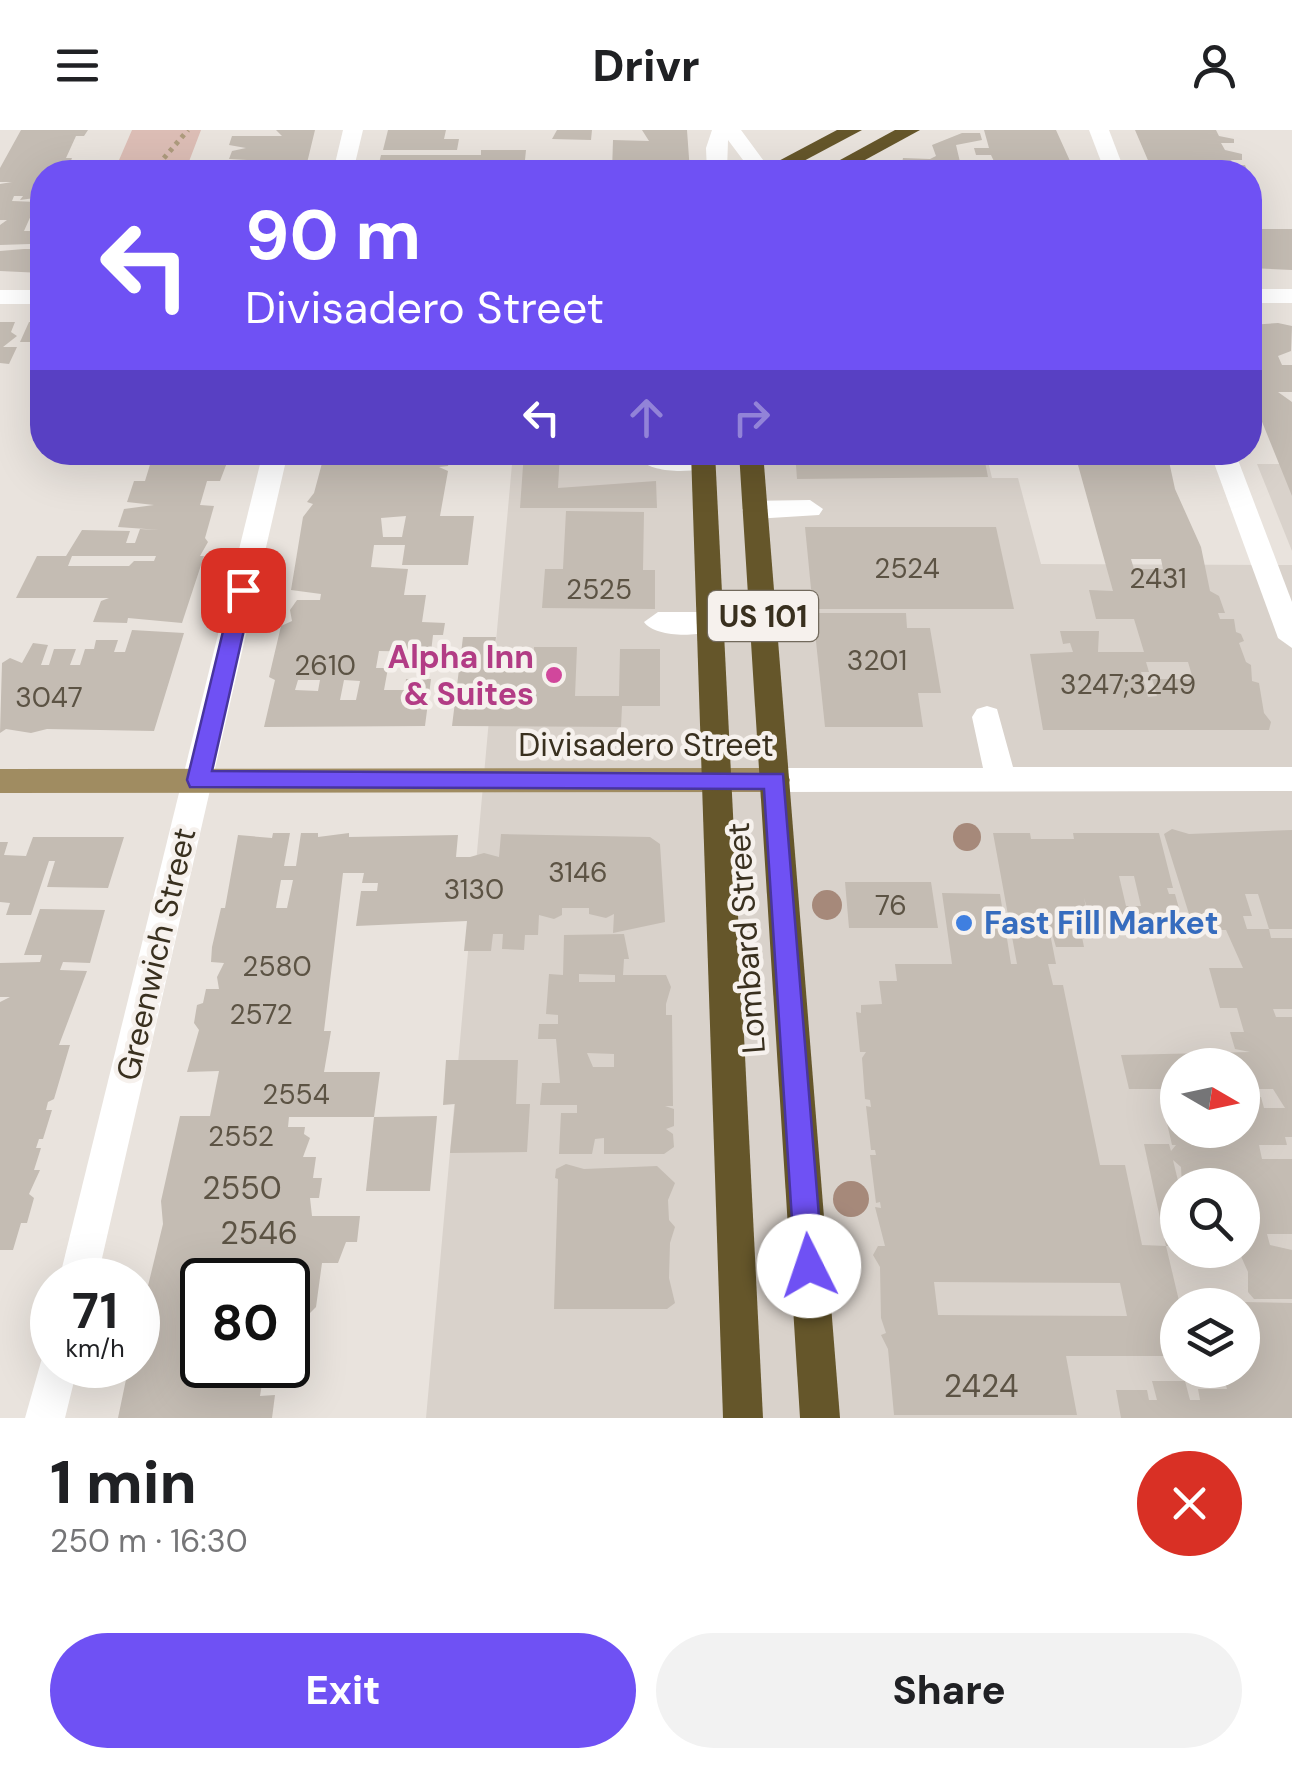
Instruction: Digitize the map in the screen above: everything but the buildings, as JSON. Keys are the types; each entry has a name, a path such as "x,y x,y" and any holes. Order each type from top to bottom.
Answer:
{"highway":[{"path":"790,160 852,130"},
{"path":"851,160 910,130"},
{"name":"Lombard Street","path":"703,465 743,1418"},
{"name":"Lombard Street","path":"752,465 820,1418"}],"main road":[{"name":"Divisadero Street","path":"0,781 775,780"}],"street":[{"path":"346,160 353,130"},
{"path":"716,160 722,130"},
{"path":"731,130 755,160"},
{"path":"1100,130 1111,160"},
{"path":"1262,296 1292,296"},
{"path":"0,297 30,297"},
{"name":"Greenwich Street","path":"83,1258 273,465"},
{"path":"1227,465 1292,638"},
{"path":"755,510 810,509"},
{"path":"658,622 710,622"},
{"path":"987,717 1001,779"},
{"name":"Divisadero Street","path":"775,780 1292,779"},
{"path":"45,1418 52,1388"}],"path":[{"path":"162,160 188,130"}],"shaded area":[{"path":"132,130 201,130 190,160 119,160"},
{"path":"1292,464 1292,551 1257,465"},
{"path":"512,465 989,465 992,478 1018,478 1041,564 1292,565 1292,1418 426,1418"}],"place":[{"name":"Alpha Inn & Suites","path":"554,675"},
{"name":"Fast Fill Market","path":"964,923"}],"route":[{"path":"243,590 198,780 775,780 809,1266"}]}
